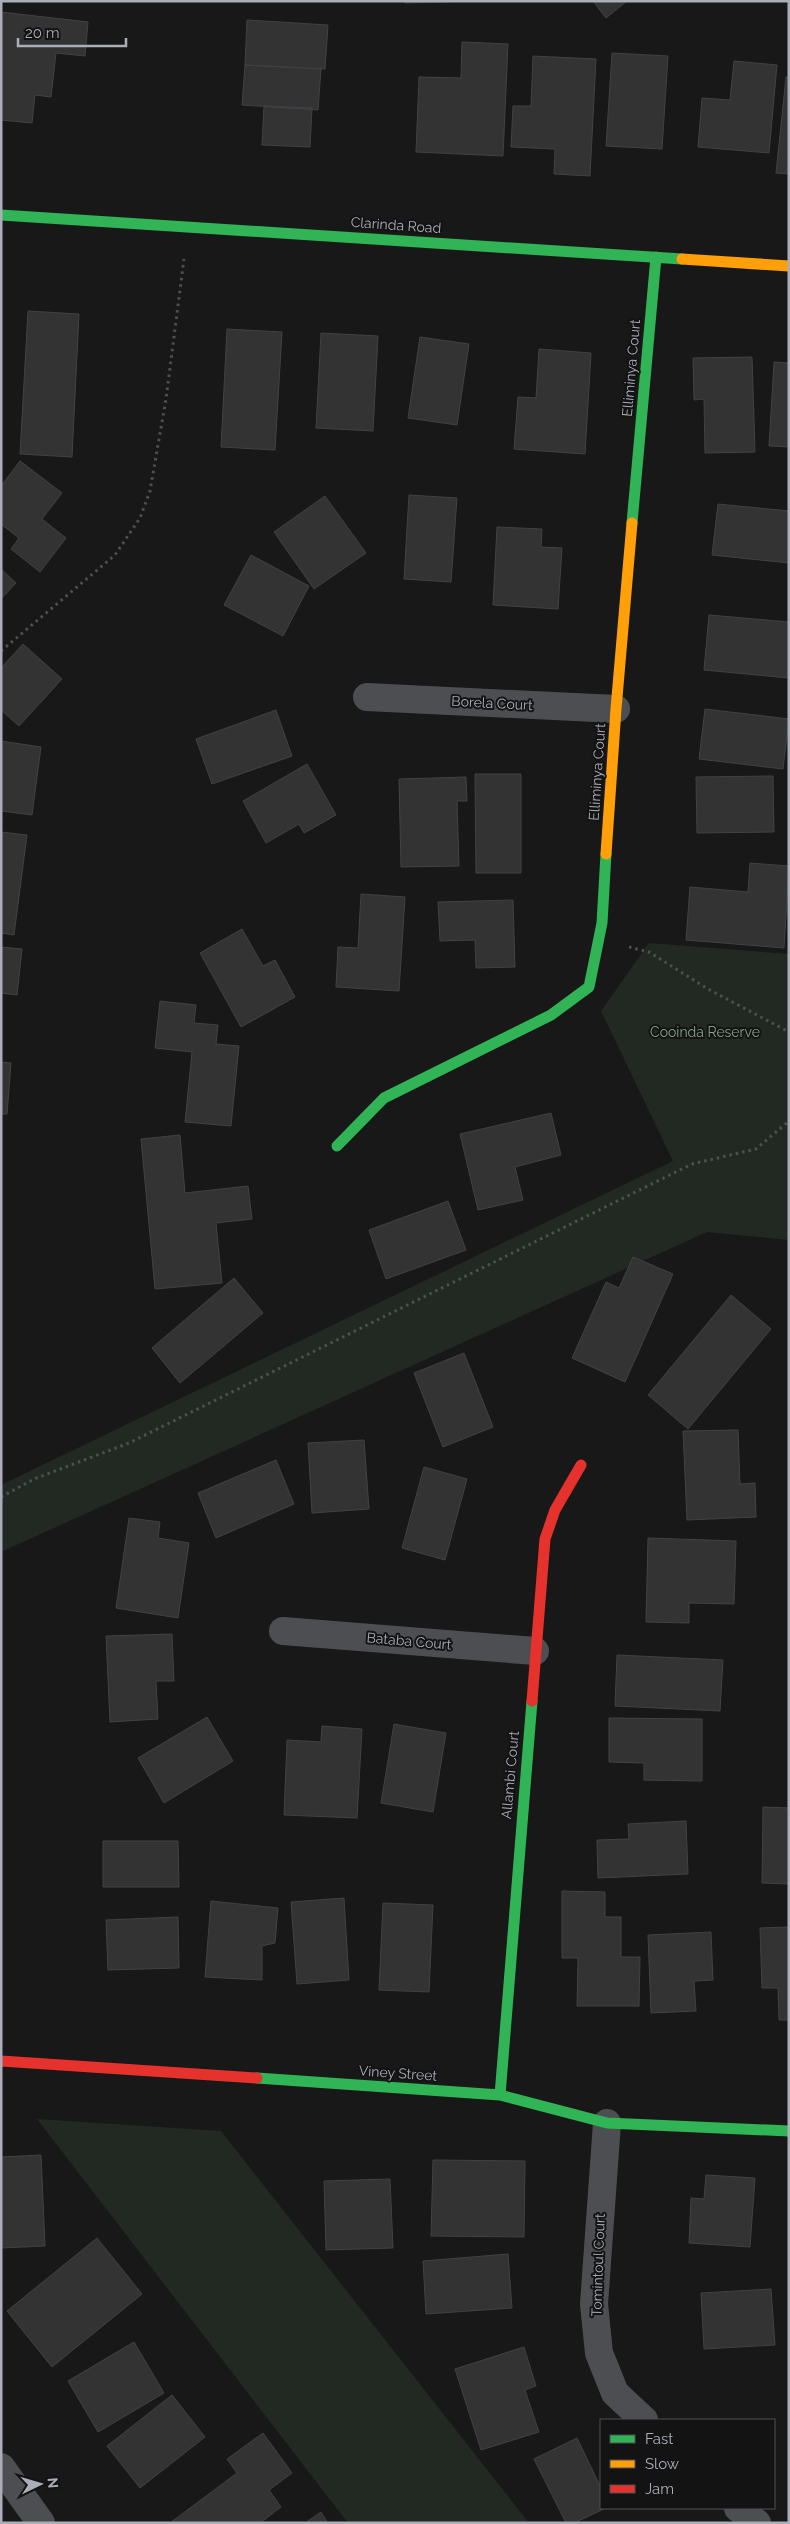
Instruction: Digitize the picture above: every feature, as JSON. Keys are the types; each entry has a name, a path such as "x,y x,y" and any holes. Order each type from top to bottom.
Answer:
{"street":[{"name":"Clarinda Road","path":"1,214 789,266"},
{"name":"Elliminya Court","path":"337,1146 384,1098 551,1015 589,987 602,923 616,709 656,257"},
{"name":"Borela Court","path":"367,697 616,709"},
{"name":"Allambi Court","path":"500,2095 545,1539 555,1510 581,1465"},
{"name":"Bataba Court","path":"283,1631 535,1651"},
{"name":"Viney Street","path":"1,2061 500,2095 607,2123 789,2131"},
{"name":"Tomintoul Court","path":"607,2123 594,2304 598,2353 615,2393 643,2419"},
{"path":"1,2467 41,2523"},
{"path":"739,2509 757,2523"}],"path":[{"path":"1,651 115,555 140,518 150,491 166,399 188,227"},
{"path":"598,940 648,952 708,989 789,1032"},
{"path":"1,1497 34,1479 129,1443 692,1164 756,1149 789,1121"}],"green space":[{"name":"Cooinda Reserve","path":"649,943 789,954 789,1240 707,1232 1,1552 1,1485 673,1161 601,1011"},
{"path":"37,2119 221,2131 529,2523 348,2523"}],"building":[{"path":"405,1 475,1 405,3"},
{"path":"593,1 627,1 606,18"},
{"path":"1,12 88,22 85,56 56,53 51,97 35,95 32,123 1,120"},
{"path":"247,20 328,25 325,69 245,65"},
{"path":"462,42 508,44 503,156 416,152 419,77 461,78"},
{"path":"612,53 668,56 662,149 606,146"},
{"path":"533,56 596,59 590,176 554,174 555,149 511,147 513,106 531,106"},
{"path":"734,61 777,65 769,153 698,147 702,98 730,100"},
{"path":"245,65 321,69 318,110 242,105"},
{"path":"786,77 789,77 789,174 776,173"},
{"path":"264,106 312,108 310,147 262,145"},
{"path":"28,311 79,314 72,457 20,454"},
{"path":"227,329 282,332 275,450 221,447"},
{"path":"321,333 378,336 373,431 316,428"},
{"path":"420,337 469,344 457,425 408,418"},
{"path":"539,349 591,353 585,454 514,449 518,397 536,398"},
{"path":"752,357 755,452 705,453 704,399 694,400 693,358"},
{"path":"774,362 789,363 789,447 769,446"},
{"path":"20,461 62,493 42,519 66,538 40,572 11,549 19,538 1,524 1,486"},
{"path":"409,495 457,498 451,582 404,579"},
{"path":"325,496 366,553 314,589 274,532"},
{"path":"718,504 789,511 789,563 712,555"},
{"path":"497,527 542,529 541,547 562,548 558,609 493,605"},
{"path":"251,555 309,586 283,636 224,605"},
{"path":"1,569 16,583 1,599"},
{"path":"709,615 789,622 789,678 704,670"},
{"path":"23,644 62,679 19,726 1,710 1,668"},
{"path":"705,709 789,719 783,769 699,759"},
{"path":"276,710 292,756 212,784 196,739"},
{"path":"1,741 41,747 32,815 1,811"},
{"path":"307,764 336,815 304,833 299,824 266,843 243,801"},
{"path":"475,774 521,774 521,873 476,873"},
{"path":"773,776 774,832 697,833 696,777"},
{"path":"466,777 467,801 457,801 459,866 401,867 399,779"},
{"path":"1,832 27,835 14,935 1,933"},
{"path":"750,863 789,866 784,948 686,940 690,887 748,892"},
{"path":"361,894 405,897 399,991 336,987 338,947 358,948"},
{"path":"513,900 515,967 476,968 475,940 440,941 438,902"},
{"path":"242,929 263,966 275,960 295,997 241,1027 200,953"},
{"path":"1,947 22,949 17,995 1,993"},
{"path":"160,1001 196,1005 194,1023 218,1025 216,1044 239,1046 231,1126 185,1122 192,1052 155,1048"},
{"path":"1,1062 11,1063 7,1114 1,1114"},
{"path":"551,1113 561,1155 515,1167 523,1200 478,1210 460,1134"},
{"path":"180,1135 185,1193 248,1186 252,1219 216,1223 222,1283 155,1289 141,1139"},
{"path":"448,1201 466,1250 386,1279 369,1230"},
{"path":"633,1257 673,1274 625,1382 572,1358 606,1282 619,1288"},
{"path":"234,1278 263,1313 180,1383 152,1348"},
{"path":"731,1295 771,1329 688,1429 648,1395"},
{"path":"464,1353 493,1427 443,1447 414,1373"},
{"path":"738,1430 740,1484 755,1483 756,1517 687,1520 683,1431"},
{"path":"364,1440 369,1509 312,1513 308,1443"},
{"path":"276,1460 294,1504 216,1538 198,1493"},
{"path":"424,1467 467,1479 445,1560 402,1548"},
{"path":"129,1518 160,1522 158,1538 189,1543 178,1618 116,1608"},
{"path":"648,1538 736,1541 734,1604 689,1603 689,1623 646,1622"},
{"path":"172,1634 174,1681 156,1681 158,1719 110,1722 106,1636"},
{"path":"617,1655 723,1660 720,1711 615,1706"},
{"path":"207,1717 233,1761 164,1803 138,1758"},
{"path":"609,1718 702,1719 702,1781 644,1780 644,1763 609,1762"},
{"path":"394,1724 446,1733 433,1812 381,1803"},
{"path":"322,1726 362,1729 357,1818 284,1815 287,1740 321,1742"},
{"path":"763,1807 789,1808 789,1884 762,1883"},
{"path":"686,1821 688,1874 598,1878 597,1840 629,1839 628,1824"},
{"path":"103,1841 178,1841 179,1887 103,1887"},
{"path":"562,1891 605,1892 605,1917 621,1917 621,1957 640,1957 639,2006 577,2006 578,1958 562,1958"},
{"path":"344,1898 349,1980 297,1984 291,1902"},
{"path":"211,1901 278,1908 275,1943 262,1946 262,1980 205,1977"},
{"path":"383,1903 433,1905 429,1992 379,1990"},
{"path":"178,1917 179,1968 108,1970 106,1920"},
{"path":"789,1927 789,2020 779,2020 778,1988 762,1988 760,1928"},
{"path":"711,1932 713,1980 694,1981 696,2011 651,2013 648,1935"},
{"path":"41,2155 45,2246 1,2248 1,2157"},
{"path":"433,2160 525,2161 524,2237 431,2236"},
{"path":"706,2175 755,2178 750,2247 689,2243 691,2198 704,2199"},
{"path":"390,2179 393,2248 326,2250 324,2181"},
{"path":"97,2238 142,2294 52,2367 7,2311"},
{"path":"508,2254 512,2308 426,2314 423,2261"},
{"path":"771,2289 775,2345 704,2349 701,2293"},
{"path":"134,2342 164,2393 98,2432 68,2381"},
{"path":"524,2347 536,2386 525,2390 539,2432 481,2450 455,2369"},
{"path":"172,2395 205,2437 140,2488 107,2446"},
{"path":"263,2433 292,2473 269,2490 281,2507 260,2523 170,2523 237,2473 227,2459"},
{"path":"577,2438 600,2486 600,2509 604,2509 574,2523 566,2523 534,2459"},
{"path":"321,2512 328,2523 305,2523"}],"traffic: fast":[{"path":"1,215 682,259"},
{"path":"632,523 656,257"},
{"path":"337,1146 384,1098 551,1015 589,987 602,923 606,854"},
{"path":"500,2095 532,1701"},
{"path":"257,2078 500,2095 607,2123 789,2131"}],"traffic: slow":[{"path":"682,259 789,266"},
{"path":"606,854 632,523"}],"traffic: jam":[{"path":"532,1701 545,1539 555,1510 581,1465"},
{"path":"1,2061 257,2078"}]}
